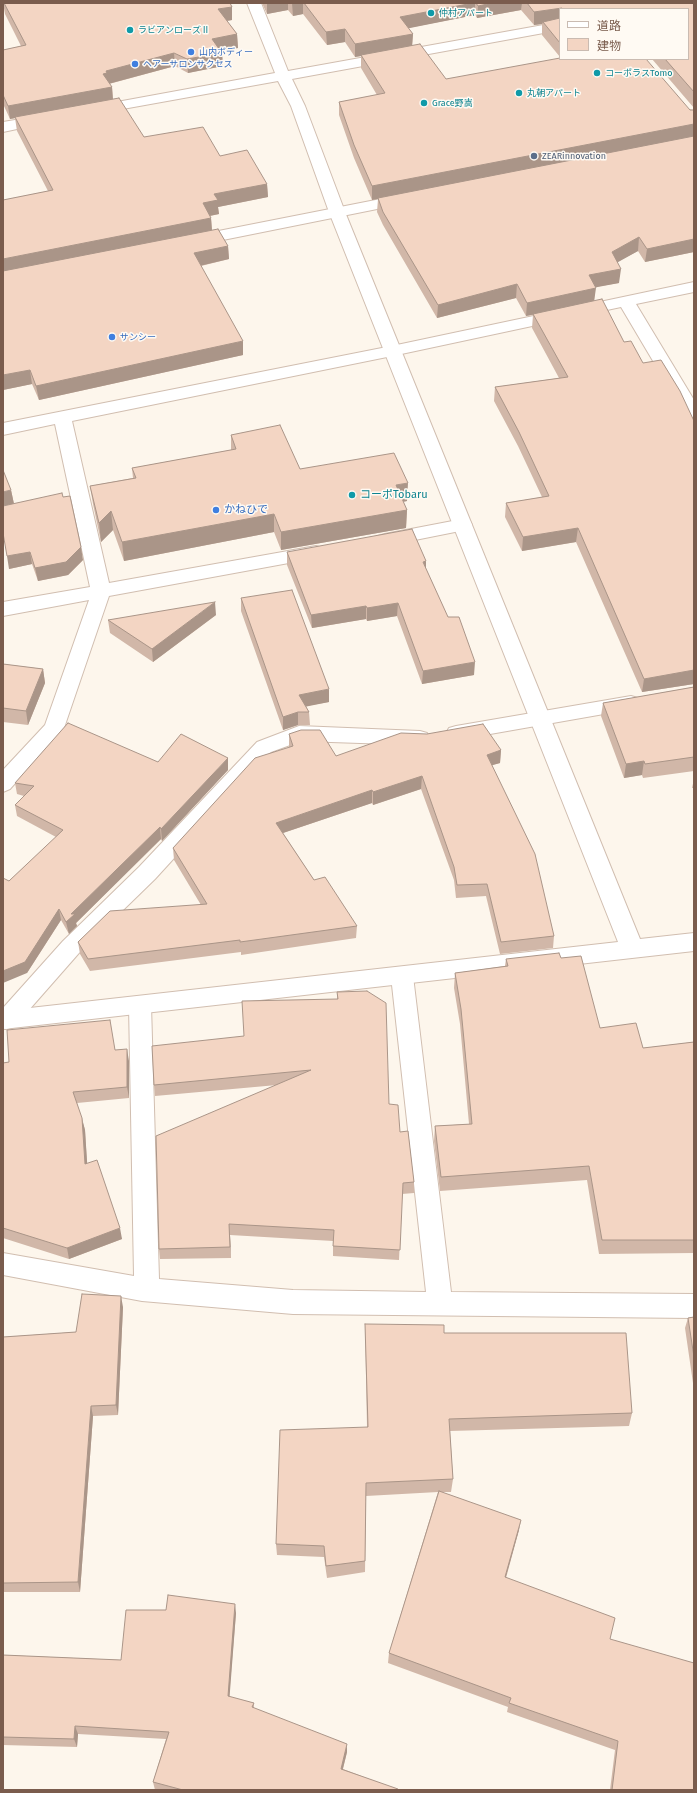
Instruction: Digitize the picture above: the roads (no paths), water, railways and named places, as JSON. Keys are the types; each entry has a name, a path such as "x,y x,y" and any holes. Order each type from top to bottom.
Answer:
{"street":[{"path":"254,3 283,76 298,106 337,212 392,351 632,948"},
{"path":"82,112 559,26"},
{"path":"3,126 58,117"},
{"path":"182,243 417,197"},
{"path":"3,429 392,351 694,287"},
{"path":"626,301 694,414"},
{"path":"3,784 54,728 101,592 62,417"},
{"path":"371,542 463,525"},
{"path":"3,609 333,549"},
{"path":"5,1020 71,947 147,872 264,747 299,733 426,738 649,700"},
{"path":"5,1020 694,942"},
{"path":"402,976 440,1304"},
{"path":"140,1005 147,1289"},
{"path":"3,1264 147,1289 293,1302 694,1306"}],"place":[{"name":"仲村アパート","path":"431,13"},
{"name":"ラビアンローズⅡ","path":"130,30"},
{"name":"山内ボディー","path":"191,52"},
{"name":"ヘアーサロンサクセス","path":"135,64"},
{"name":"コーポラスTomo","path":"597,73"},
{"name":"丸朝アパート","path":"519,93"},
{"name":"Grace野嵩","path":"424,103"},
{"name":"ZEARinnovation","path":"534,156"},
{"name":"サンシー","path":"112,337"},
{"name":"コーポTobaru","path":"352,495"},
{"name":"かねひで","path":"216,510"}]}
